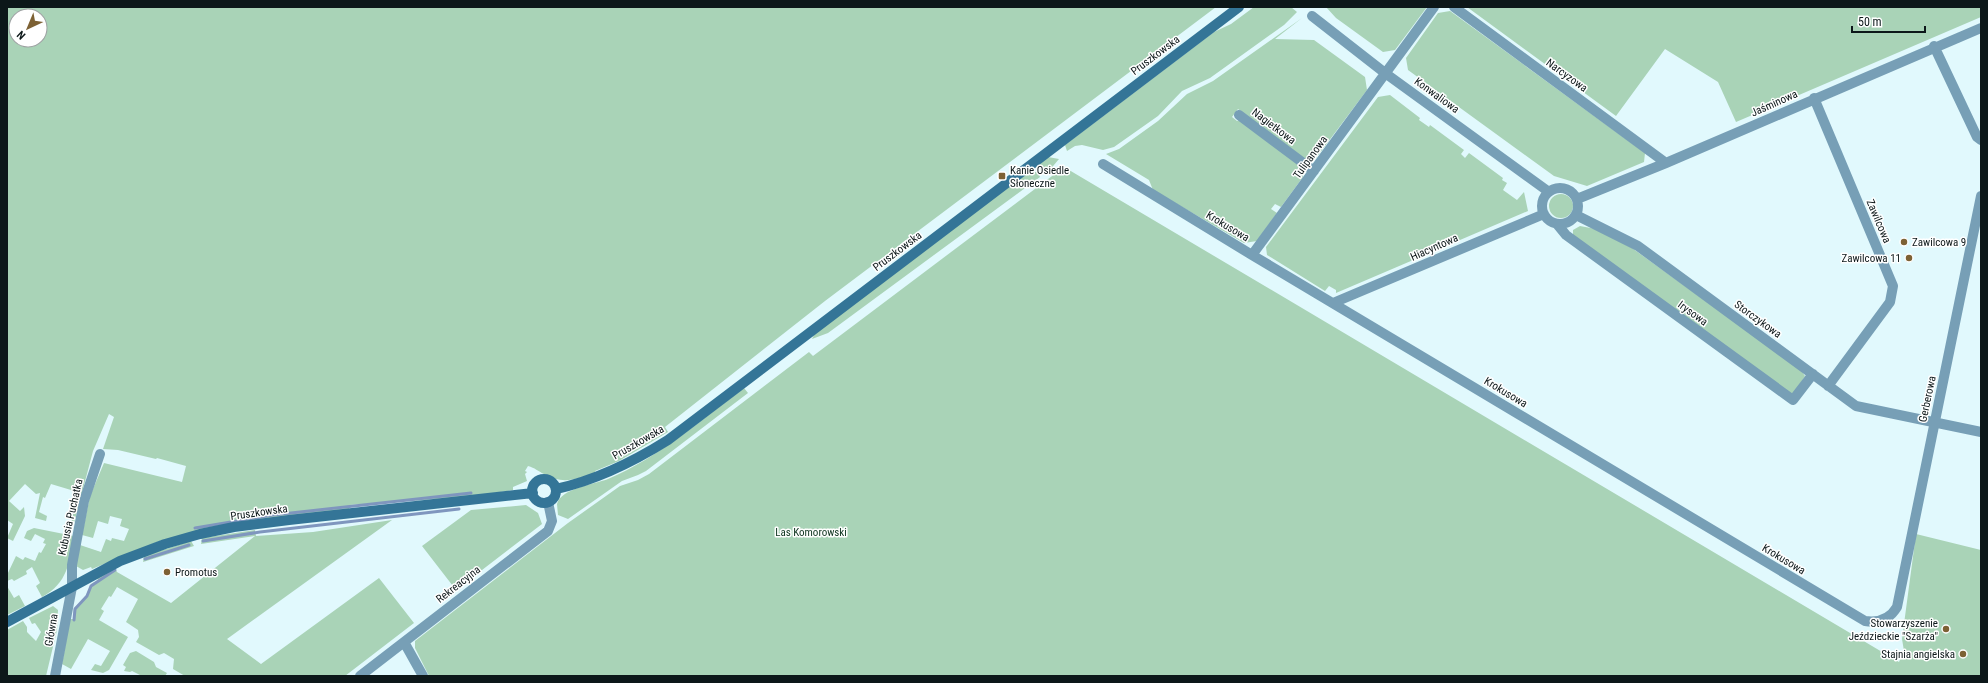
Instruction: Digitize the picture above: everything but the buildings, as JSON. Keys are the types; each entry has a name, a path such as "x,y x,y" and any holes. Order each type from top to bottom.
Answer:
{"street":[{"name":"Pruszkowska","path":"556,489 585,481 615,470 668,440 1239,7"},
{"path":"1385,73 1434,7"},
{"name":"Narcyzowa","path":"1454,7 1666,163"},
{"name":"Konwaliowa","path":"1312,16 1385,73 1549,192"},
{"name":"Jaśminowa","path":"1577,199 1666,163 1934,46 1981,28"},
{"path":"1934,46 1977,137 1981,140"},
{"name":"Tulipanowa","path":"1252,255 1385,73"},
{"name":"Zawilcowa","path":"1814,98 1893,286 1890,302 1828,386"},
{"name":"Nagietkowa","path":"1239,115 1314,172"},
{"name":"Krokusowa","path":"1103,164 1252,255 1865,621 1878,621 1886,619 1897,607"},
{"path":"1558,188 1565,188 1574,193 1577,199 1579,207 1576,215 1568,222 1557,224 1549,220 1544,214 1542,202 1549,192 1558,188"},
{"name":"Gerberowa","path":"1897,607 1981,196"},
{"name":"Hiacyntowa","path":"1333,303 1544,214"},
{"name":"Storczykowa","path":"1576,215 1638,246 1856,406 1981,432"},
{"name":"Irysowa","path":"1557,224 1566,235 1793,400 1813,374"},
{"name":"Kubusia Puchatka","path":"72,587 72,565 84,502 100,454"},
{"path":"542,480 552,482 556,489 554,497 548,502 538,501 533,493 535,484 542,480"},
{"name":"Pruszkowska","path":"7,622 72,587 92,574 120,561 165,544 200,534 234,527 289,520 533,493"},
{"name":"Rekreacyjna","path":"360,676 548,531 552,521 548,502"},
{"name":"Główna","path":"55,676 72,587"},
{"path":"404,642 423,676"}],"green space":[{"path":"7,7 1216,7 825,301 665,427 668,432 619,461 595,471 595,473 576,479 563,480 551,477 528,466 525,471 527,472 525,474 527,481 513,487 513,490 468,497 349,505 349,510 162,540 92,569 91,567 83,570 76,566 80,545 101,552 106,539 111,541 112,538 124,541 129,529 120,526 122,519 110,516 108,524 98,521 93,538 82,535 90,496 104,463 182,482 186,466 118,450 103,449 114,417 109,414 93,451 74,523 71,524 77,494 71,490 51,484 45,498 43,497 39,512 47,516 46,521 35,518 40,493 36,494 25,484 9,501 20,511 24,507 25,516 13,541 7,538 13,524 7,520"},
{"path":"1254,7 1291,7 1297,12 1284,25 1210,78 1182,91 1158,116 1114,147 1103,150 1082,145 1075,146 1067,151 1065,145 1214,32 1231,24"},
{"path":"1326,7 1427,7 1395,50 1383,52 1336,18"},
{"path":"1467,7 1981,7 1981,17 1736,122 1718,82 1665,49 1616,116"},
{"path":"1450,11 1645,153 1644,162 1587,186 1554,176 1408,70 1406,58 1438,13"},
{"path":"1302,18 1275,39 1314,40 1365,77 1367,90 1316,158 1305,159 1238,109 1232,117 1237,121 1240,120 1301,167 1303,177 1281,207 1275,204 1271,209 1277,213 1257,241 1244,243 1153,190 1149,180 1106,154 1119,149 1158,121 1187,94 1213,81"},
{"path":"1390,95 1420,118 1419,120 1429,127 1430,125 1464,150 1461,154 1465,158 1469,153 1503,178 1502,180 1507,183 1503,190 1517,200 1524,192 1528,211 1336,293 1336,290 1329,286 1325,291 1267,255 1266,247 1378,97"},
{"path":"1048,157 1059,159 1048,172 1043,174 1037,165"},
{"name":"Las Komorowski","path":"1064,167 1899,662 1904,651 1902,639 1916,534 1981,550 1981,676 429,676 415,648 415,641 568,523 620,486 638,480 649,474 809,352 813,356"},
{"path":"1031,170 1033,172 1038,172 1040,177 828,333 812,339 818,327"},
{"path":"1561,194 1570,197 1573,206 1570,215 1561,218 1552,215 1549,206 1552,197"},
{"path":"1580,226 1596,229 1632,248 1800,369 1805,376 1793,395 1573,235 1573,230"},
{"path":"744,388 748,393 646,471 622,481 568,519 558,515 557,504 565,494 580,487 608,479 645,460 679,438"},
{"path":"526,505 538,513 542,524 456,590 422,546 471,510"},
{"path":"392,520 227,639 261,664 379,578 414,623 345,676 185,676 173,669 174,659 164,653 159,655 136,642 139,637 138,630 126,622 138,599 117,587 101,609 104,611 99,620 128,637 109,670 103,673 91,670 95,664 101,666 110,651 88,639 71,669 62,664 70,619 73,619 74,608 85,598 91,584 98,580 96,577 115,568 117,572 171,603 255,536 201,544 202,538 255,530 256,536 313,532"},
{"path":"34,528 74,536 69,563 62,579 51,591 42,597 36,586 40,583 32,567 26,571 27,574 14,581 12,579 7,581 7,575 16,556 23,560 25,557 35,561 39,552 41,553 46,544 43,543 45,539 35,534 31,541 24,538 27,531"},
{"path":"191,541 194,546 143,562 144,556"},
{"path":"7,586 14,598 19,595 25,606 7,615"},
{"path":"53,606 58,610 57,630 46,676 7,676 7,630 23,621 27,627 27,632 36,641 41,632 35,623 32,624 29,618"},
{"path":"136,651 154,662 156,667 167,673 165,676 142,676 132,671 124,671 126,667 123,665 130,653"}],"waterway":[{"path":"195,528 273,515 471,493"},
{"path":"203,541 260,532 459,509"},
{"path":"145,559 189,545"},
{"path":"74,620 75,609 87,596 91,586 115,570"}],"place":[{"name":"Kanie Osiedle Słoneczne","path":"1002,176"},
{"name":"Zawilcowa 9","path":"1904,242"},
{"name":"Zawilcowa 11","path":"1909,258"},
{"name":"Promotus","path":"167,572"},
{"name":"Stowarzyszenie Jeździeckie \"Szarża\"","path":"1946,629"},
{"name":"Stajnia angielska","path":"1963,654"}]}
